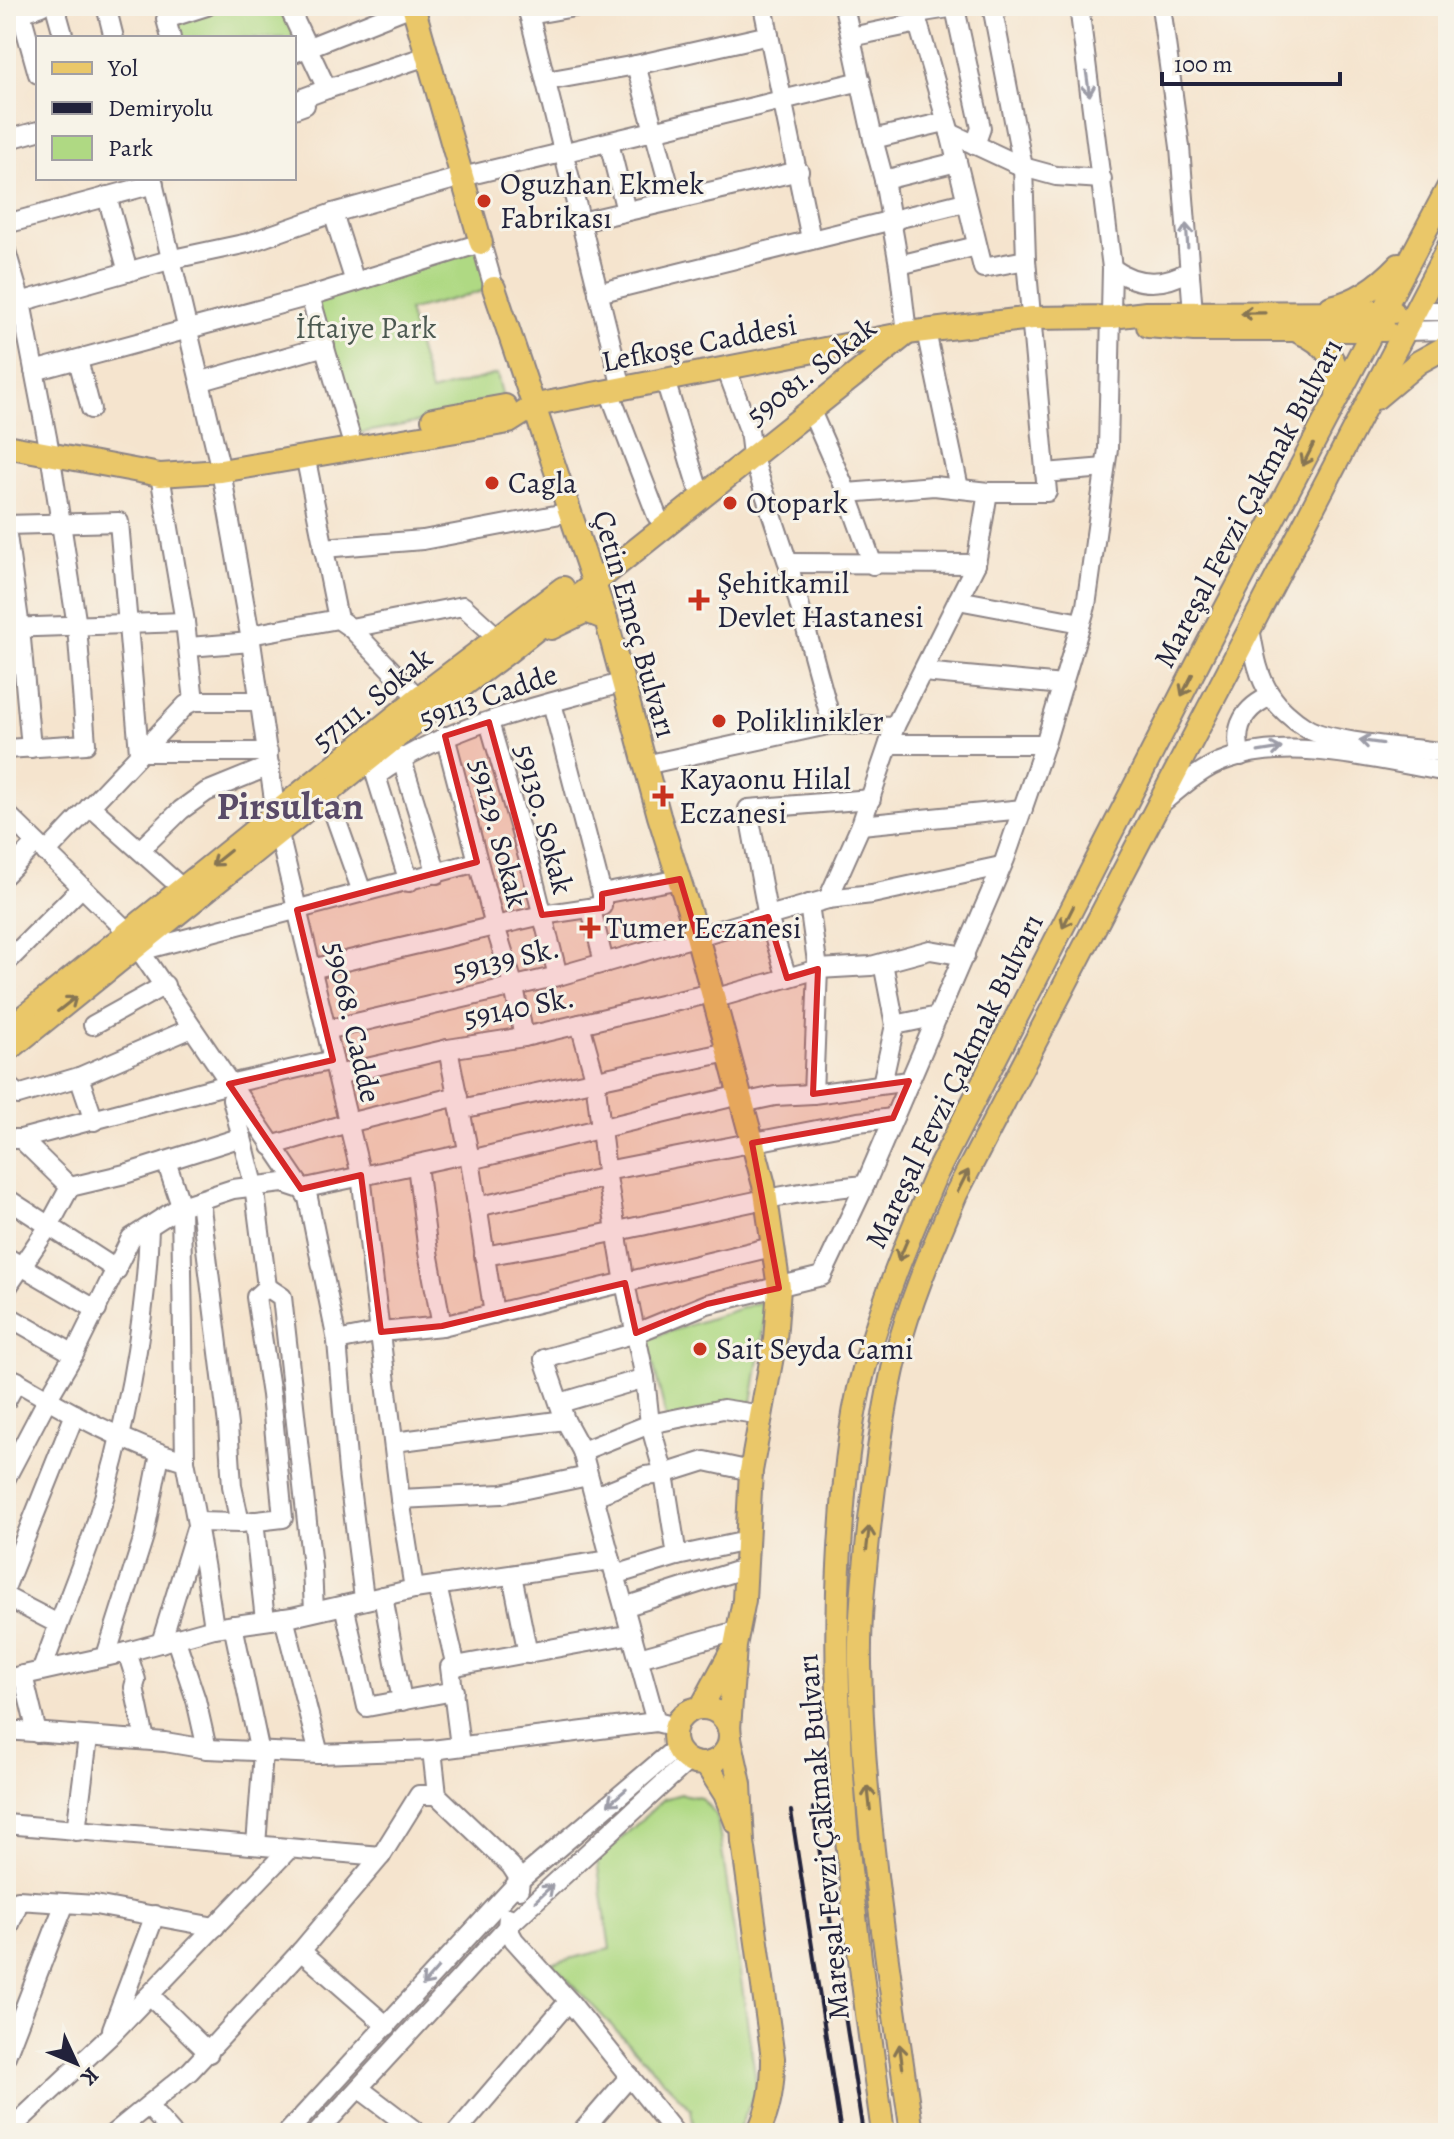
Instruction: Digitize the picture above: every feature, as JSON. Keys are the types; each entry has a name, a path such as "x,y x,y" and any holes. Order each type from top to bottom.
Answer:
{"main road":[{"name":"Çetin Emeç Bulvarı","path":"412,6 481,243"},
{"name":"Mareşal Fevzi Çakmak Bulvarı","path":"883,2133 856,1929 845,1808 835,1624 845,1469 863,1370 897,1264 935,1176 1224,612 1448,188"},
{"path":"1112,317 1193,313 1291,322 1362,296 1383,283 1428,225"},
{"name":"Mareşal Fevzi Çakmak Bulvarı","path":"912,2133 883,1928 864,1752 859,1662 865,1563 879,1443 897,1352 923,1274 956,1194 1448,248"},
{"name":"Çetin Emeç Bulvarı","path":"494,288 592,574 697,936 764,1185 779,1288 775,1340 751,1471 746,1568 730,1734 740,1784 743,1842 773,2058 773,2088 758,2133"},
{"path":"1112,317 1162,328 1410,321"},
{"name":"Lefkoşe Caddesi","path":"6,435 160,475 509,422 536,405 916,332 1032,318 1112,317"},
{"path":"1291,322 1331,357 1339,386 1335,403"},
{"name":"59081. Sokak","path":"592,574 697,485 811,411 916,332"},
{"name":"59081. Sokak","path":"592,574 751,450 857,360 916,332"},
{"path":"1361,414 1419,362 1448,346"},
{"name":"Lefkoşe Caddesi","path":"6,446 49,447 147,460 220,465 350,435 505,406"},
{"path":"6,1052 133,941 278,824 327,794 592,574"},
{"path":"503,645 586,611 606,619"},
{"name":"57111. Sokak","path":"6,1031 133,941 183,889 278,824 418,698 503,645"},
{"name":"Çetin Emeç Bulvarı","path":"701,1708 737,1638"},
{"path":"701,1708 719,1713 730,1734 723,1755 681,1744 685,1714 701,1708"},
{"name":"Çetin Emeç Bulvarı","path":"681,1744 725,1794 743,1842"}],"street":[{"path":"36,68 17,15 41,6"},
{"path":"55,6 63,36"},
{"path":"106,6 114,36"},
{"path":"170,36 166,19 207,6"},
{"path":"288,6 300,50 327,89"},
{"path":"300,50 412,6"},
{"path":"580,6 528,11 598,293 615,389 657,516"},
{"path":"763,6 811,239"},
{"path":"844,6 884,180 899,265 959,488"},
{"path":"847,493 934,486 988,492 1047,492 1026,260 1023,167 992,6"},
{"path":"681,1744 639,1658 582,1451 562,1412 544,1359 636,1333 707,1304 822,1276 965,956 1001,866 1045,744 1086,606 1105,468 1112,268 1079,6"},
{"path":"1161,6 1180,147 1193,313"},
{"path":"975,145 981,128 958,7 917,13 983,268 1026,260"},
{"path":"851,37 918,23"},
{"path":"546,81 636,65 769,35"},
{"path":"296,108 305,105 303,98 427,56"},
{"path":"636,65 673,200"},
{"path":"14,304 173,259 248,243 333,213 462,177 861,81"},
{"path":"873,139 947,128 1023,167 1056,176 1102,179"},
{"path":"6,140 36,132"},
{"path":"609,143 626,211"},
{"path":"884,180 957,162"},
{"path":"581,222 799,171"},
{"path":"6,224 108,190 153,181"},
{"name":"59068. Cadde","path":"153,181 220,465 278,824 361,1175 400,1499 414,1589"},
{"path":"108,190 128,272"},
{"path":"598,293 965,202"},
{"path":"333,213 355,282"},
{"path":"34,371 310,296 481,243"},
{"name":"Çetin Emeç Bulvarı","path":"481,243 494,288"},
{"path":"899,265 977,246"},
{"path":"6,251 14,304 34,371 49,447 77,626 86,744 6,749"},
{"path":"1112,268 1131,280 1154,283 1189,271"},
{"path":"310,296 350,435"},
{"path":"1410,321 1448,311"},
{"path":"1410,321 1448,330"},
{"path":"202,381 325,346"},
{"path":"78,360 91,409"},
{"path":"726,368 749,430 751,450 788,563 832,724"},
{"path":"665,380 697,485"},
{"name":"Lefkoşe Caddesi","path":"505,406 536,405"},
{"path":"811,411 847,493 873,565"},
{"path":"305,455 323,548 344,624 418,698"},
{"path":"1045,473 1105,468"},
{"path":"160,475 189,647 194,701"},
{"path":"828,899 861,825 892,735 976,564 988,492"},
{"path":"323,548 423,540 571,512"},
{"path":"31,748 13,628 6,527 61,522 119,522 139,752"},
{"path":"788,563 976,564"},
{"path":"958,600 1081,623"},
{"path":"189,647 463,606 503,645"},
{"path":"13,628 185,622"},
{"path":"1250,628 1257,665 1271,696 1307,729 1332,737 1448,753"},
{"path":"923,672 1063,685"},
{"name":"59113 Cadde","path":"409,882 376,776 401,757 445,736 624,682"},
{"path":"1241,756 1237,738 1241,720 1257,702 1271,696"},
{"path":"6,874 90,806 178,712 194,701 260,701"},
{"path":"552,703 596,902 604,963"},
{"name":"59130. Sokak","path":"489,722 558,976"},
{"path":"645,765 832,724 892,735 1045,744"},
{"name":"59129. Sokak","path":"445,736 477,862 514,987 524,1037"},
{"path":"1154,811 1211,766 1241,756 1288,748 1448,772"},
{"path":"139,752 269,759"},
{"path":"401,757 437,874"},
{"path":"140,850 181,810 206,792 269,759"},
{"path":"327,794 362,892"},
{"path":"787,978 768,917 748,809 871,799"},
{"path":"90,806 183,889"},
{"path":"861,825 1023,809"},
{"path":"6,813 133,941 308,1198 337,1341 350,1486 374,1597 402,1701"},
{"path":"133,941 151,948 477,862"},
{"name":"59139 Sk.","path":"326,1030 558,976 828,899 872,894 1001,866"},
{"path":"311,969 596,902 680,879"},
{"path":"6,963 82,887"},
{"path":"809,904 818,969 813,1094"},
{"name":"59140 Sk.","path":"14,1139 229,1084 524,1037 713,996 818,969 883,963 930,950 965,956"},
{"path":"882,1084 895,1025 883,963"},
{"path":"93,1025 165,985"},
{"path":"895,1025 938,1016"},
{"path":"580,1024 595,1078 606,1174 645,1378 650,1424 664,1474 677,1556"},
{"path":"6,1084 18,1095 79,1077 192,1028"},
{"path":"448,1049 470,1157 494,1314"},
{"path":"271,1146 348,1123 728,1052"},
{"path":"79,1077 94,1121"},
{"path":"6,1478 97,1310 131,1238 181,1206 254,1185 283,1183 301,1189 361,1175 470,1157 741,1099 813,1094 909,1081"},
{"path":"229,1084 254,1185 267,1287 282,1297 312,1567 314,1611"},
{"path":"477,1207 606,1174 858,1122 893,1118"},
{"path":"6,1289 13,1261 49,1226 70,1187 242,1137"},
{"path":"14,1139 70,1187"},
{"path":"166,1161 181,1206 185,1461 196,1526 203,1547 214,1628"},
{"path":"417,1165 428,1252 442,1326"},
{"path":"484,1256 616,1232 764,1198 822,1188 865,1185"},
{"path":"6,1198 117,1270"},
{"path":"200,1200 232,1486 247,1522 265,1620"},
{"path":"42,1670 93,1532 120,1436 148,1277 149,1228"},
{"path":"337,1341 381,1332 442,1326 772,1247"},
{"path":"13,1261 97,1310"},
{"path":"196,1526 283,1518 271,1395 256,1297 267,1287"},
{"path":"6,1315 74,1354"},
{"path":"184,1323 215,1322"},
{"path":"6,1401 12,1378 47,1400 120,1436 160,1454 185,1461"},
{"path":"394,1442 562,1412 645,1378"},
{"path":"582,1451 650,1424 723,1409 762,1415"},
{"path":"6,1586 75,1414"},
{"path":"106,1656 144,1536 160,1454"},
{"path":"595,1496 645,1476 664,1474 705,1461 751,1471"},
{"path":"400,1499 502,1494 588,1476"},
{"path":"196,1526 168,1641 196,1700 207,1749"},
{"path":"37,1733 14,1677 127,1652 214,1628 284,1618 414,1589 512,1575 613,1568 747,1541"},
{"path":"624,1607 746,1568"},
{"path":"512,1575 528,1654"},
{"path":"437,1586 456,1667"},
{"path":"6,1597 58,1624"},
{"path":"344,1605 367,1707 454,1691"},
{"path":"284,1618 319,1754"},
{"path":"233,1625 262,1753 256,1845"},
{"path":"460,1746 450,1667 632,1634"},
{"path":"639,1658 737,1638"},
{"path":"127,1652 136,1680 134,1687 145,1740"},
{"path":"6,1730 145,1740 262,1753 319,1754 432,1750 460,1746 681,1744"},
{"path":"76,1831 88,1738"},
{"path":"287,2133 520,1880 681,1744"},
{"path":"317,2133 681,1744"},
{"path":"432,1750 437,1795 511,1866 520,1880 519,1892 508,1915 507,1927 514,1940 569,2001 675,2133"},
{"path":"114,2133 209,2053 381,1856 419,1795 437,1795"},
{"path":"6,1824 381,1856"},
{"path":"14,2125 110,2036 289,1849"},
{"path":"6,1934 11,1908 18,1900 95,1905 215,1927"},
{"path":"6,2056 65,1903"},
{"path":"110,2036 155,1915"},
{"path":"301,1951 387,2026"},
{"path":"150,1995 209,2053"},
{"path":"456,2133 569,2001"},
{"path":"581,2133 630,2076"},
{"path":"360,2089 418,2133"},
{"path":"148,2106 172,2133"}],"highlighted area":[{"path":"489,722 542,915 602,908 602,894 680,879 697,936 768,917 787,978 818,969 813,1094 909,1081 893,1118 752,1143 779,1288 707,1304 636,1333 625,1283 442,1326 381,1332 361,1175 301,1189 229,1084 333,1060 297,910 477,862 445,736"}],"green space":[{"path":"207,6 288,6 307,48 296,52 296,36 170,36 166,19"},
{"name":"İftaiye Park","path":"481,243 494,288 408,311 431,392 497,374 505,406 350,435 310,296"},
{"path":"769,1299 752,1402 667,1420 647,1339"},
{"path":"681,1794 701,1798 717,1816 757,2088 737,2133 701,2133 693,2123 691,2109 552,1963 610,1949 597,1861 664,1799"}],"railway":[{"path":"813,1808 863,2133"},
{"path":"791,1811 841,2133"}],"place":[{"name":"Oguzhan Ekmek Fabrikası","path":"484,201"},
{"name":"Cagla","path":"492,483"},
{"name":"Otopark","path":"730,503"},
{"name":"Şehitkamil Devlet Hastanesi","path":"699,600"},
{"name":"Poliklinikler","path":"719,721"},
{"name":"Kayaonu Hilal Eczanesi","path":"663,796"},
{"name":"Tumer Eczanesi","path":"590,928"},
{"name":"Sait Seyda Cami","path":"700,1349"}],"district":[{"name":"Pirsultan","path":"290,806"}]}
